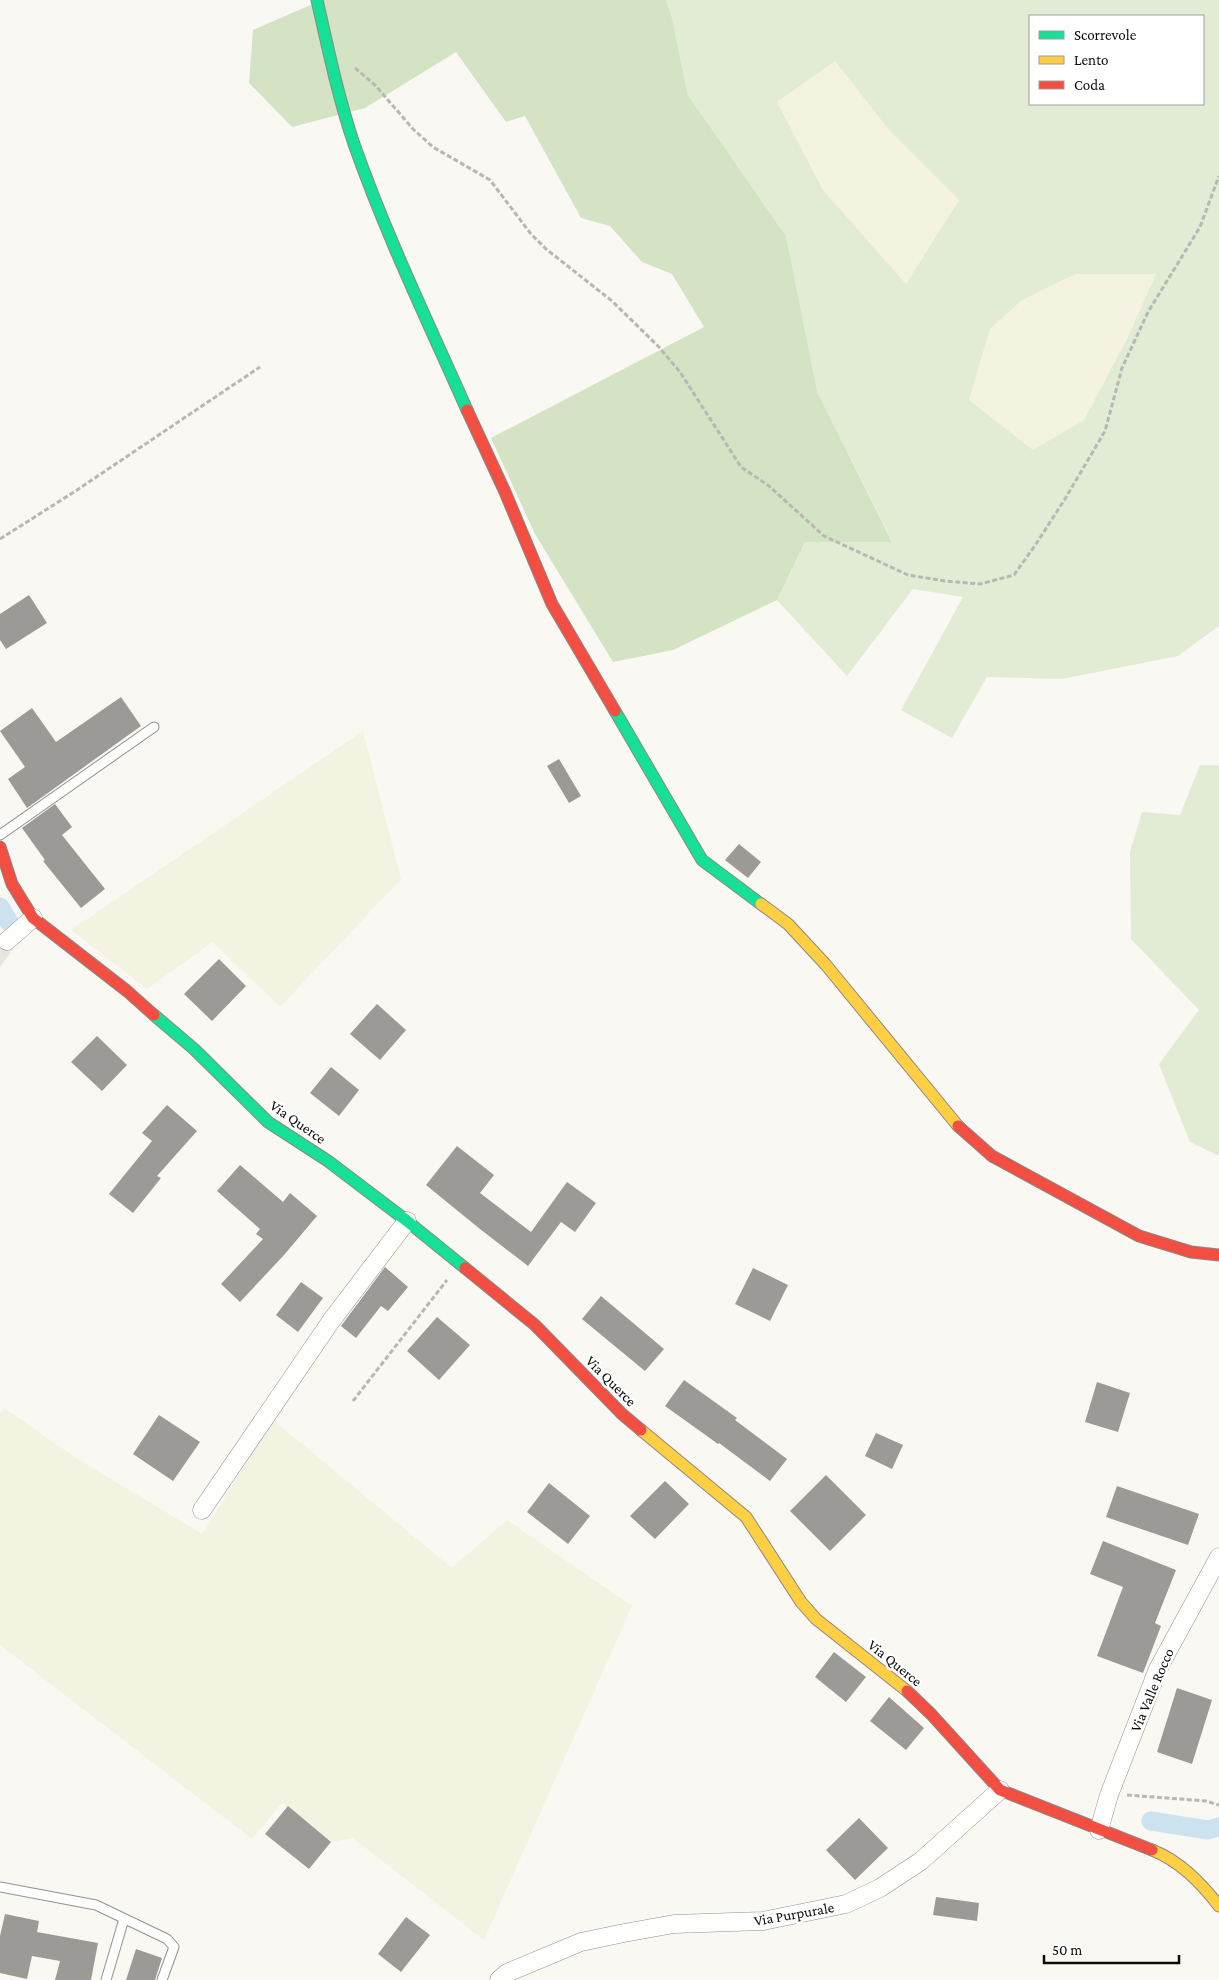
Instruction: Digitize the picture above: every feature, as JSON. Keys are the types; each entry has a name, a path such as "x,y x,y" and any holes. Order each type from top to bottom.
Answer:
{"street":[{"path":"317,0 354,143 393,246 505,492 552,604 702,860 788,924 826,966 953,1121 992,1156 1139,1236 1192,1252 1219,1255"},
{"name":"Via Querce","path":"0,847 9,880 33,918 142,1004 194,1049 268,1122 328,1161 408,1221 535,1325 622,1414 746,1517 801,1602 816,1619 901,1685 931,1714 1000,1790 1162,1854 1182,1866 1204,1886 1219,1906"},
{"path":"7,941 33,918"},
{"path":"202,1510 330,1320 408,1221"},
{"name":"Via Valle Rocco","path":"1099,1830 1109,1795 1158,1669 1219,1556"},
{"name":"Via Purpurale","path":"499,1980 507,1972 581,1942 674,1924 763,1922 846,1904 880,1888 921,1861 1000,1790"}],"lane":[{"path":"0,835 154,727"},
{"path":"0,1887 96,1905 167,1939 174,1947 162,1980"},
{"path":"106,1980 124,1919"}],"path":[{"path":"329,52 354,68 375,85 413,129 433,147 490,180 531,234 612,301 658,346 680,372 741,466 769,486 824,536 908,574 945,581 980,584 1014,575 1036,544 1105,431 1122,368 1148,312 1200,227 1219,176"},
{"path":"0,539 74,492 260,367"},
{"path":"353,1401 460,1264"},
{"path":"1109,1795 1152,1796 1206,1801 1219,1805"}],"shaded area":[{"path":"834,60 889,130 959,200 906,284 823,190 777,102"},
{"path":"1076,274 1156,274 1129,335 1084,420 1033,450 969,400 990,329 1021,301"},
{"path":"363,731 401,879 280,1007 213,942 147,989 71,930"},
{"path":"0,932 14,948 0,967"},
{"path":"4,1408 73,1456 202,1534 273,1420 452,1568 507,1520 632,1606 484,1940 353,1838 332,1842 282,1803 252,1839 0,1645 0,1414"}],"green space":[{"path":"322,0 666,0 672,18 688,95 786,236 817,391 892,542 805,542 777,600 673,650 613,662 535,534 491,438 704,327 672,274 642,262 610,226 581,218 525,116 506,122 456,52 365,108 292,127 249,83 253,30"},
{"path":"666,0 1219,0 1219,626 1178,656 1062,679 987,677 952,738 901,710 963,597 913,589 847,676 777,600 805,542 892,541 817,391 786,236 688,95 672,18","holes":["835,61 889,130 959,200 906,284 823,190 777,102","1076,274 1156,274 1129,335 1084,420 1033,450 969,400 990,329 1021,301"]},
{"path":"1200,765 1219,765 1219,1156 1190,1142 1159,1064 1199,1010 1131,939 1130,852 1142,812 1180,815"}],"building":[{"path":"29,595 47,623 6,649 0,640 0,614"},
{"path":"121,697 141,726 27,808 8,779 25,767 0,731 32,708 56,742"},
{"path":"559,759 581,796 569,803 547,766"},
{"path":"55,804 72,827 62,835 105,889 81,908 43,861 45,860 22,828"},
{"path":"739,844 761,862 748,878 725,860"},
{"path":"219,959 246,986 212,1021 184,994"},
{"path":"377,1004 406,1030 380,1060 350,1034"},
{"path":"97,1036 127,1065 102,1091 71,1062"},
{"path":"331,1067 359,1090 339,1116 310,1093"},
{"path":"167,1105 197,1131 157,1176 161,1178 133,1213 109,1194 152,1141 142,1133"},
{"path":"457,1146 494,1175 480,1193 531,1232 567,1182 596,1203 575,1232 561,1222 528,1266 426,1185"},
{"path":"240,1165 283,1202 290,1193 317,1216 240,1302 221,1284 263,1239 256,1234 260,1229 217,1191"},
{"path":"385,1267 408,1287 388,1311 381,1306 356,1338 341,1326"},
{"path":"753,1268 788,1285 770,1321 735,1304"},
{"path":"301,1282 323,1298 298,1332 276,1315"},
{"path":"601,1296 664,1349 645,1371 582,1319"},
{"path":"437,1317 470,1345 439,1380 407,1351"},
{"path":"684,1380 737,1418 735,1420 787,1459 770,1481 665,1406"},
{"path":"1097,1382 1130,1393 1118,1432 1085,1422"},
{"path":"159,1415 200,1442 173,1481 133,1454"},
{"path":"876,1433 903,1445 892,1469 865,1456"},
{"path":"826,1475 866,1515 830,1551 790,1511"},
{"path":"665,1481 689,1504 655,1539 630,1516"},
{"path":"549,1483 590,1516 568,1544 527,1512"},
{"path":"1117,1486 1199,1514 1188,1545 1106,1517"},
{"path":"1103,1541 1176,1570 1155,1623 1161,1626 1143,1673 1097,1656 1123,1587 1090,1574"},
{"path":"834,1652 866,1677 846,1702 815,1677"},
{"path":"1177,1688 1212,1700 1192,1764 1157,1752"},
{"path":"889,1697 924,1728 906,1750 870,1721"},
{"path":"288,1806 331,1842 309,1869 265,1834"},
{"path":"859,1818 888,1848 855,1880 826,1850"},
{"path":"936,1897 979,1903 977,1921 933,1915"},
{"path":"5,1914 39,1921 37,1932 98,1943 91,1980 55,1980 60,1961 32,1956 27,1979 0,1973 0,1936"},
{"path":"406,1917 430,1935 401,1972 378,1954"},
{"path":"136,1949 162,1958 155,1980 126,1980"}],"waterway":[{"path":"0,907 9,922"},
{"path":"1151,1821 1208,1830 1219,1827"}],"traffic: fast":[{"path":"317,0 338,90 366,178 467,410"},
{"path":"615,711 702,860 761,904"},
{"path":"154,1015 194,1049 268,1122 328,1161 465,1268"}],"traffic: slow":[{"path":"761,904 788,924 826,965 958,1126"},
{"path":"641,1430 746,1517 801,1602 816,1619 907,1691"},
{"path":"1152,1850 1181,1866 1205,1889 1219,1906"}],"traffic: jam":[{"path":"467,410 505,492 552,604 615,711"},
{"path":"0,847 12,884 33,918 127,991 154,1015"},
{"path":"958,1126 992,1156 1139,1236 1191,1252 1219,1255"},
{"path":"465,1268 535,1325 622,1414 641,1430"},
{"path":"907,1691 931,1714 1000,1790 1152,1850"}]}
